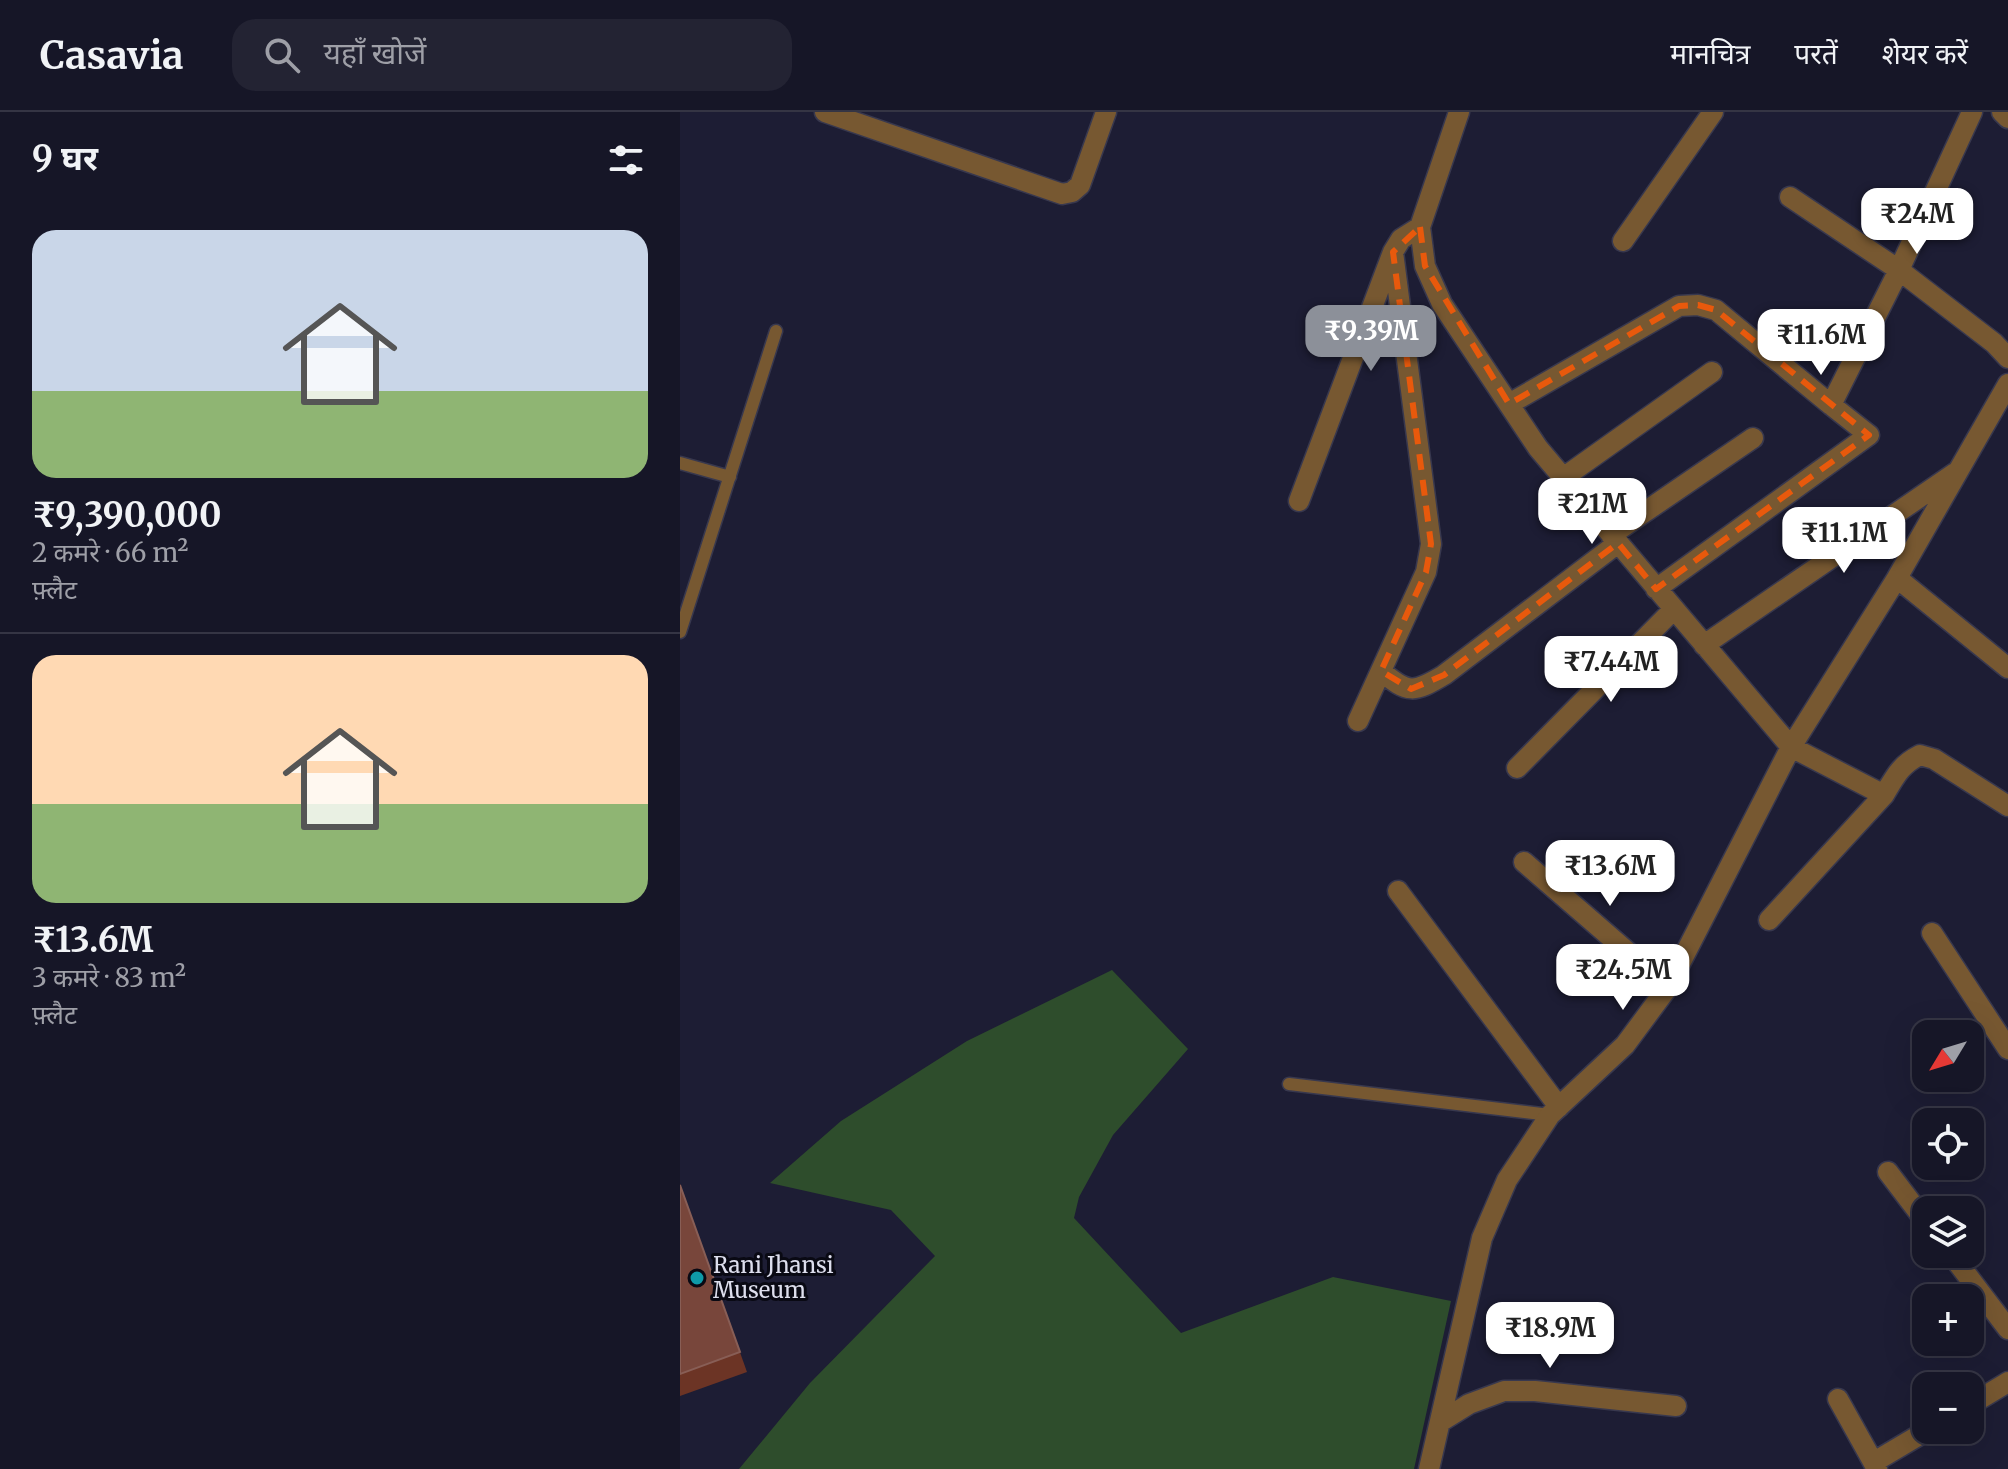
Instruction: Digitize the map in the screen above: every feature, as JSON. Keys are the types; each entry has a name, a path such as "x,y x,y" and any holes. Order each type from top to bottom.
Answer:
{"street":[{"path":"825,112 1062,194 1072,192 1080,185 1106,112"},
{"path":"1459,112 1420,227 1425,266 1442,304 1538,448 1791,747 1884,795"},
{"path":"1623,241 1713,112"},
{"path":"1831,405 1899,270 1972,112"},
{"path":"2002,112 2008,118"},
{"path":"1790,197 1899,270 1994,343 2008,358"},
{"path":"1299,501 1393,252 1401,239 1420,227"},
{"path":"1358,721 1426,572 1431,544 1393,252"},
{"path":"1509,404 1679,306 1698,305 1716,310 1869,435 1656,589"},
{"path":"1563,478 1712,372"},
{"path":"1429,1469 1482,1238 1507,1180 1554,1111 1625,1045 1668,987 1791,747 1897,578 2008,384"},
{"path":"1381,671 1396,684 1411,689 1444,675 1614,539 1753,438"},
{"path":"1704,645 1960,470"},
{"path":"1897,578 2008,668"},
{"path":"1517,768 1674,609"},
{"path":"1769,920 1884,795 1901,768 1920,755 1934,759 2008,806"},
{"path":"1524,862 1668,987"},
{"path":"1398,891 1554,1111"},
{"path":"1932,933 2008,1049"},
{"path":"1888,1172 1912,1204"},
{"path":"1962,1268 2008,1329"},
{"path":"1984,1397 2008,1382"},
{"path":"1440,1422 1469,1404 1504,1391 1535,1391 1676,1406"},
{"path":"1838,1399 1876,1466 1912,1441"}],"lane":[{"path":"680,632 776,331"},
{"path":"680,463 730,477"},
{"path":"1289,1084 1554,1111"}],"highlighted area":[{"path":"1420,227 1425,266 1509,404 1679,306 1698,305 1716,310 1869,435 1656,589 1618,543 1444,675 1411,689 1381,671 1426,572 1431,544 1393,252"}],"green space":[{"path":"1112,970 1188,1049 1113,1135 1079,1197 1074,1218 1181,1333 1333,1277 1451,1301 1414,1469 739,1469 810,1383 935,1256 891,1210 770,1183 841,1121 967,1041"}],"building":[{"name":"Rani Jhansi Museum","path":"680,1185 740,1352 680,1374"}],"place":[{"name":"Rani Jhansi Museum","path":"697,1278"}]}
